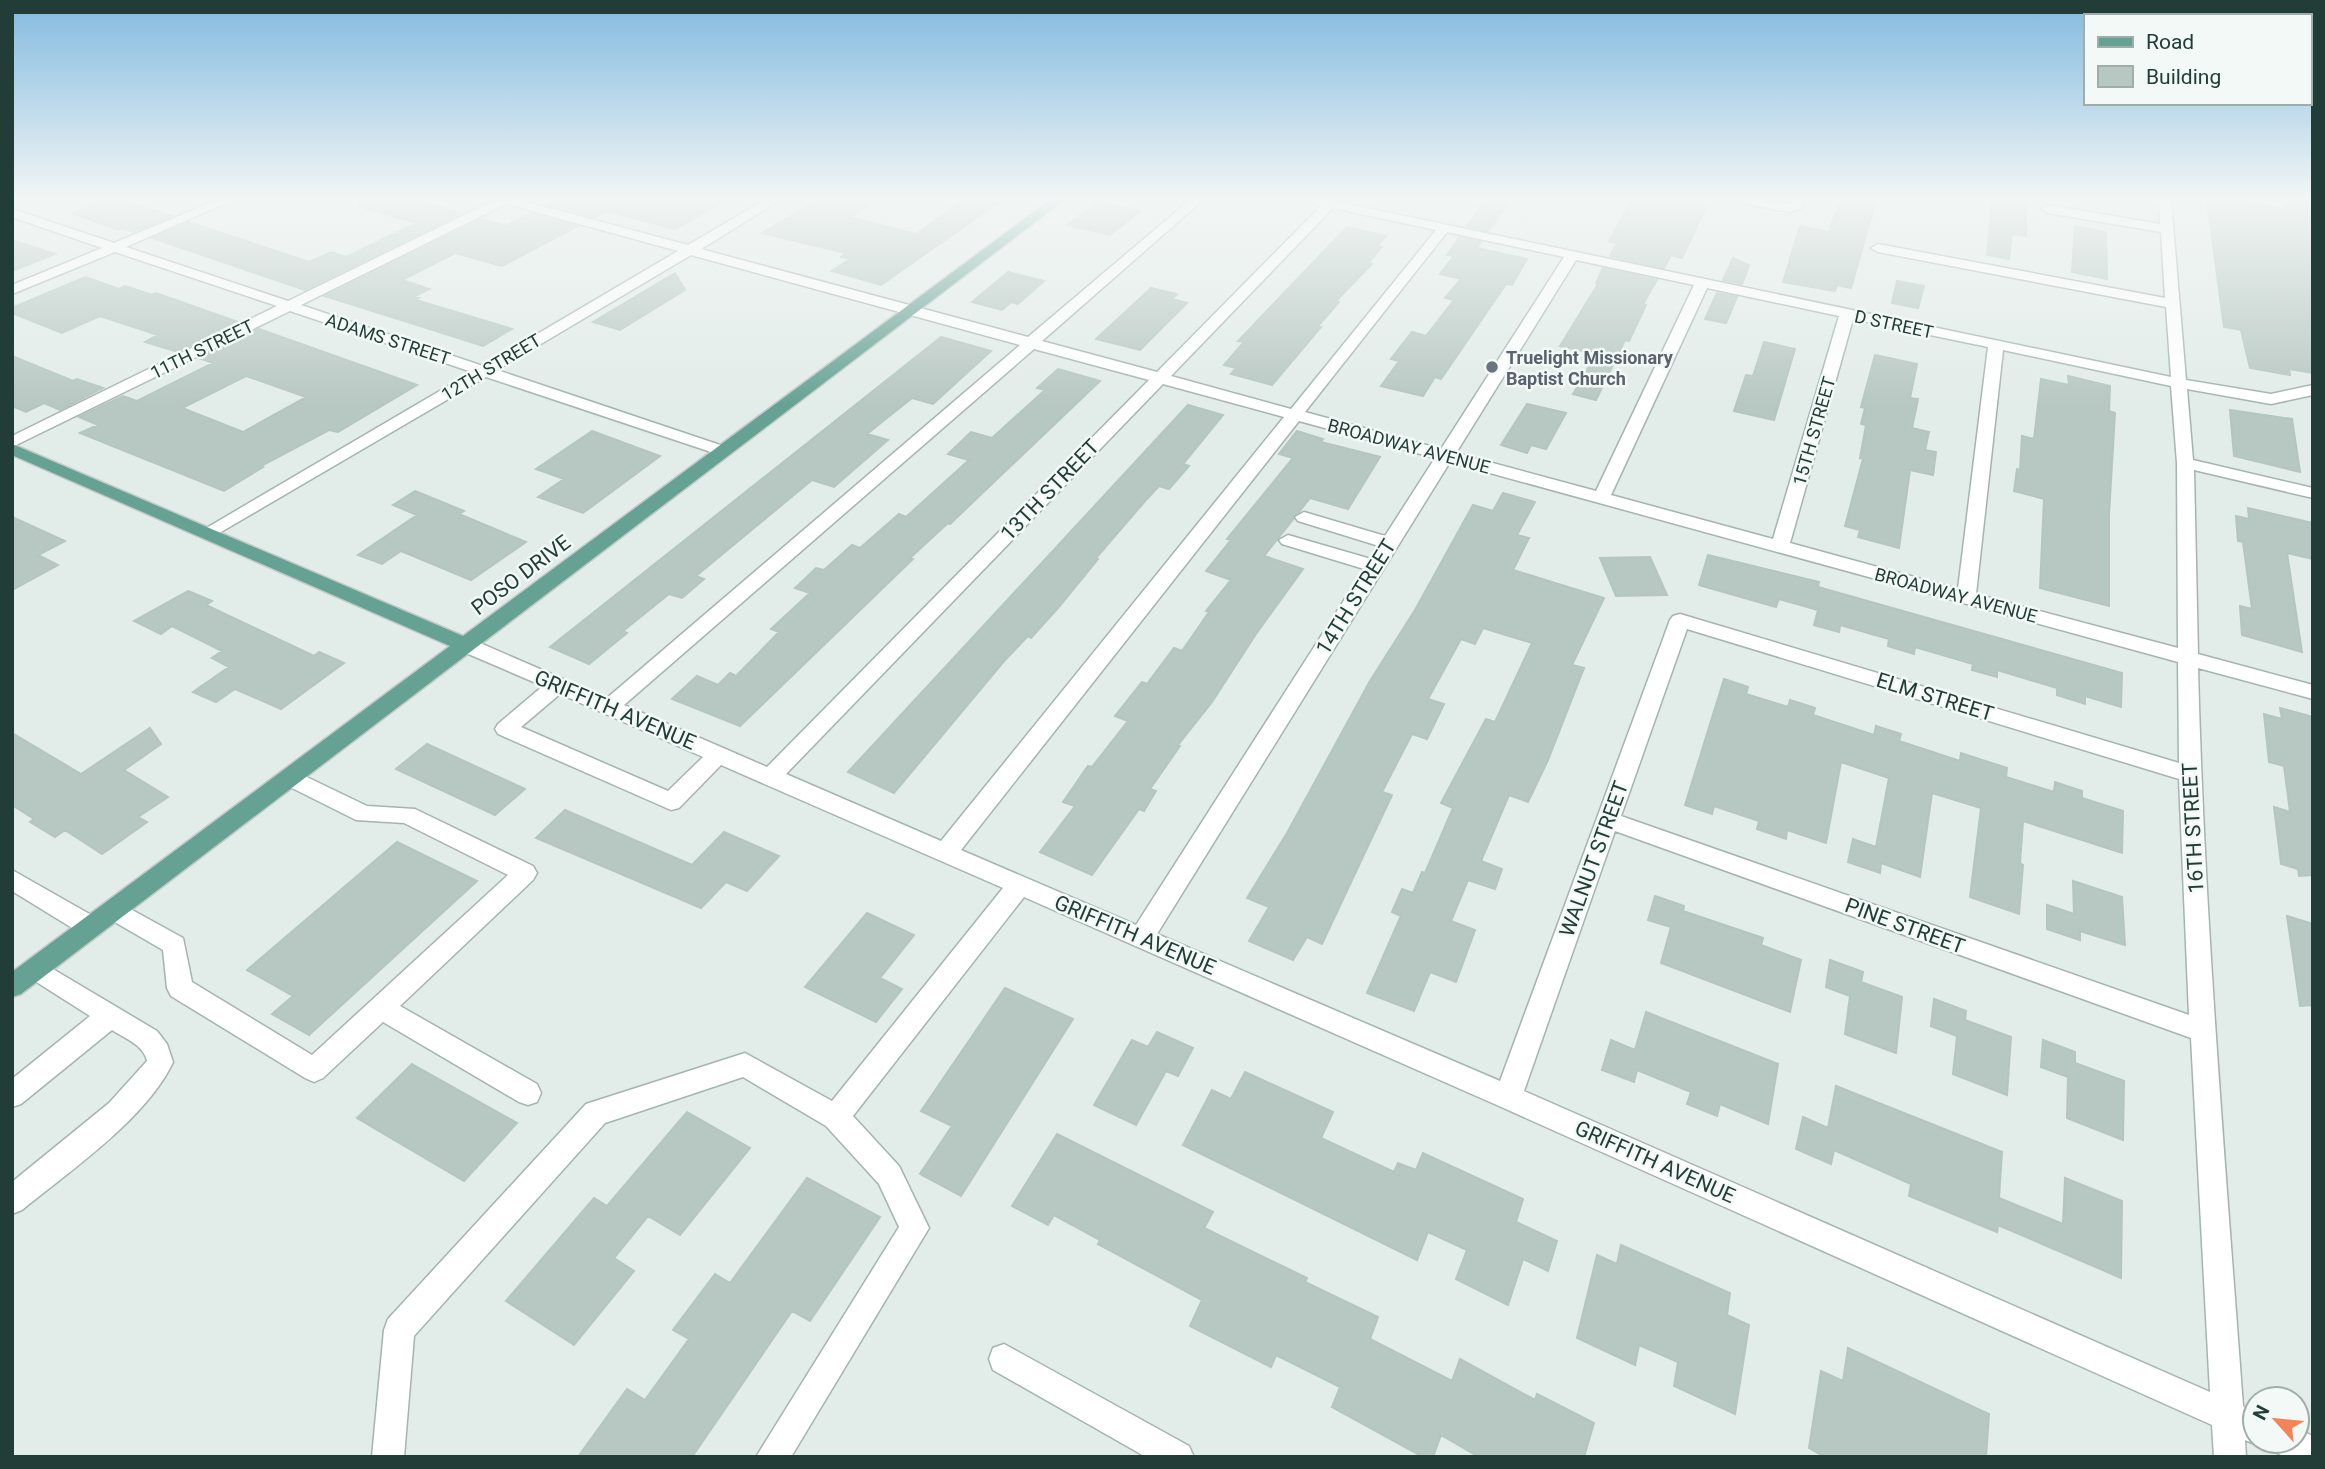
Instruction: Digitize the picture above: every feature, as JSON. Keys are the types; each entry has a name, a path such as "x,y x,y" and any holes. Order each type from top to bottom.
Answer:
{"main road":[{"name":"POSO DRIVE","path":"12,986 966,269"},
{"name":"GRIFFITH AVENUE","path":"12,449 466,645"}],"street":[{"path":"12,290 63,269"},
{"name":"ADAMS STREET","path":"178,269 723,451"},
{"name":"11TH STREET","path":"12,442 365,269"},
{"name":"12TH STREET","path":"208,534 658,269"},
{"name":"BROADWAY AVENUE","path":"758,269 2313,692"},
{"path":"609,707 1117,269"},
{"name":"13TH STREET","path":"770,777 1267,269"},
{"path":"945,853 1412,269"},
{"name":"14TH STREET","path":"1141,938 1563,269"},
{"name":"D STREET","path":"1635,269 2178,383 2271,399 2313,390"},
{"path":"1986,269 2173,304"},
{"name":"16TH STREET","path":"2170,269 2185,463 2186,658 2190,774 2230,1457"},
{"path":"1601,499 1702,283"},
{"name":"15TH STREET","path":"1780,547 1847,314"},
{"path":"1966,598 1996,345"},
{"path":"2185,463 2313,493"},
{"path":"1304,517 1390,543"},
{"path":"1288,540 1376,566"},
{"name":"ELM STREET","path":"1680,620 2190,774"},
{"name":"WALNUT STREET","path":"1508,1097 1680,620"},
{"name":"GRIFFITH AVENUE","path":"466,645 1508,1097 2241,1422"},
{"path":"558,685 505,729 671,802 718,755"},
{"path":"114,910 174,945 180,988 314,1070 525,873 407,815 364,814 290,777"},
{"name":"PINE STREET","path":"1608,820 2203,1031"},
{"path":"12,878 91,927"},
{"path":"836,1116 1019,886"},
{"path":"12,1200 133,1098 153,1077 160,1061 157,1048 148,1039 36,969"},
{"path":"381,1008 528,1093"},
{"path":"12,1094 111,1015"},
{"path":"388,1457 399,1330 596,1113 745,1065 836,1116 889,1175 915,1228 772,1457"},
{"path":"1004,1359 1178,1457"}],"building":[{"path":"242,269 349,269 305,290"},
{"path":"381,269 424,269 402,280 429,289 413,297 419,298 416,300 512,329 483,346 325,296"},
{"path":"836,269 904,269 881,285 832,271"},
{"path":"1307,269 1368,269 1336,301 1339,302 1318,326 1321,327 1272,385 1231,374 1236,368 1224,365 1244,342 1238,341"},
{"path":"1444,269 1521,269 1512,285 1506,284 1441,379 1435,377 1423,396 1381,386 1399,361 1391,359 1412,332 1426,336 1454,300 1445,298 1461,279 1440,274"},
{"path":"1603,269 1657,280 1643,304 1646,305 1629,341 1625,340 1596,400 1573,394 1596,354 1560,346 1598,284 1596,283"},
{"path":"1728,269 1748,269 1742,284 1723,280"},
{"path":"1787,269 1857,269 1851,288 1837,285 1835,291 1783,282"},
{"path":"2072,269 2107,269 2107,279 2072,272"},
{"path":"2216,269 2313,269 2313,373 2289,369 2290,375 2250,368 2241,330 2224,327"},
{"path":"1008,272 1044,281 1018,304 1011,302 1002,310 972,302"},
{"path":"675,273 685,290 620,330 593,322"},
{"path":"85,277 119,289 125,286 152,295 156,293 238,322 178,352 145,342 158,335 100,316 62,333 12,313 12,308"},
{"path":"1897,281 1924,286 1918,308 1892,303"},
{"path":"1151,288 1177,294 1172,299 1187,303 1140,350 1096,339"},
{"path":"1717,293 1737,297 1726,323 1705,319"},
{"path":"259,329 417,385 338,432 329,430 261,466 263,467 224,491 80,433 98,425 79,417 123,396 137,401 213,363 199,358","holes":["246,376 306,397 243,432 182,408"]},
{"path":"941,337 991,351 933,404 912,398 867,434 888,440 834,487 812,480 696,576 704,579 682,598 669,594 623,631 627,633 589,664 550,647"},
{"path":"1764,342 1795,349 1774,420 1734,411 1746,375 1753,376"},
{"path":"1875,355 1917,364 1910,398 1918,399 1912,428 1929,432 1925,450 1936,452 1933,475 1910,470 1899,548 1858,537 1860,530 1845,526 1863,459 1860,458 1866,425 1861,424 1865,408 1861,407"},
{"path":"12,356 73,381 77,379 103,388 60,410 44,403 26,412 12,406"},
{"path":"1058,369 1100,381 950,524 910,558 913,559 740,726 672,699 697,676 718,685 730,673 736,676 779,632 771,629 810,593 795,588 816,568 824,570 852,545 860,548 899,514 906,517 969,460 948,454 971,432 992,438 1045,390 1037,388"},
{"path":"2068,376 2110,386 2109,411 2115,413 2109,515 2109,606 2040,588 2044,499 2014,491 2017,469 2020,470 2022,436 2034,439 2041,379 2069,385"},
{"path":"1527,404 1566,413 1546,449 1531,445 1527,453 1501,445"},
{"path":"1188,405 1223,415 1183,464 1189,466 1169,489 1159,486 1146,500 1096,558 1098,559 1058,608 1031,638 1028,636 1005,660 894,793 848,772"},
{"path":"2230,410 2292,419 2300,472 2234,456"},
{"path":"592,431 660,456 583,513 538,497 564,479 536,469"},
{"path":"1297,431 1323,439 1321,442 1380,457 1348,509 1310,498 1264,556 1303,569 1212,702 1178,745 1180,746 1150,789 1156,791 1144,811 1139,809 1092,875 1040,852 1075,806 1063,802 1088,766 1092,767 1128,721 1115,716 1142,682 1147,684 1174,648 1182,651 1209,612 1206,611 1231,580 1206,571 1231,540 1227,539 1293,458 1279,454"},
{"path":"415,491 464,511 459,514 526,542 471,580 401,551 382,564 358,555 417,515 393,505"},
{"path":"1503,493 1535,502 1517,535 1529,538 1513,570 1604,598 1572,665 1584,668 1548,760 1528,802 1509,795 1481,861 1502,869 1495,889 1468,880 1451,921 1475,930 1456,982 1430,972 1414,1011 1367,993 1401,916 1392,912 1402,889 1413,893 1422,872 1425,873 1453,808 1441,803 1486,719 1495,722 1532,643 1483,628 1475,644 1461,639 1428,699 1444,704 1427,739 1412,734 1382,792 1392,795 1322,944 1307,937 1293,960 1249,941 1269,907 1247,898 1287,833 1370,681 1415,610 1473,505 1493,511"},
{"path":"2248,508 2313,523 2313,559 2287,553 2302,652 2242,635 2240,606 2252,609 2243,542 2238,541 2236,516 2249,519"},
{"path":"12,517 65,541 38,555 58,565 12,590"},
{"path":"1708,555 1819,582 1818,587 2122,673 2121,707 2085,696 2085,704 2057,695 2057,688 1997,670 1997,677 1972,670 1973,664 1915,647 1914,654 1888,646 1889,639 1840,625 1839,632 1814,625 1818,610 1779,599 1776,607 1699,585"},
{"path":"1650,557 1667,595 1616,596 1600,558"},
{"path":"188,591 212,601 206,605 314,656 319,652 344,663 281,709 235,689 216,702 193,692 229,667 212,658 222,651 172,626 161,634 134,621"},
{"path":"1724,679 1748,687 1746,694 1788,707 1790,700 1815,708 1813,715 1874,735 1876,726 1901,734 1899,741 1960,761 1961,753 2007,768 2006,777 2054,792 2055,782 2082,791 2082,798 2123,811 2122,853 2023,821 2019,914 1970,897 1981,808 1932,793 1920,877 1881,863 1880,873 1848,862 1853,839 1876,847 1889,778 1841,762 1826,843 1787,830 1786,839 1757,829 1759,821 1714,806 1712,814 1685,805"},
{"path":"2280,708 2313,717 2313,875 2299,876 2298,869 2281,864 2274,807 2290,812 2284,766 2269,762 2264,714 2282,719"},
{"path":"150,728 161,744 124,770 168,797 138,817 147,822 102,854 65,830 55,837 30,822 34,819 12,805 12,733 81,774"},
{"path":"427,744 525,789 495,815 396,769"},
{"path":"565,810 692,865 724,832 779,856 747,891 726,882 701,908 536,838"},
{"path":"397,842 477,881 309,1035 272,1014 293,996 247,970"},
{"path":"2073,881 2122,897 2125,945 2080,931 2080,940 2047,929 2047,905 2074,914"},
{"path":"1655,896 1684,906 1683,911 1763,938 1761,945 1801,960 1790,1012 1661,963 1671,927 1648,920"},
{"path":"867,913 914,935 880,978 902,989 876,1022 805,987"},
{"path":"2287,916 2313,924 2313,1005 2300,1006"},
{"path":"1830,960 1863,972 1861,982 1902,997 1896,1053 1845,1034 1850,996 1826,987"},
{"path":"1005,988 1073,1019 961,1196 920,1174 952,1126 921,1111"},
{"path":"1934,999 1966,1011 1965,1020 2011,1037 2007,1095 1953,1074 1957,1036 1931,1026"},
{"path":"1646,1012 1778,1064 1768,1124 1720,1104 1717,1116 1687,1104 1691,1092 1637,1070 1634,1082 1602,1070 1611,1040 1635,1050"},
{"path":"1157,1032 1193,1048 1178,1076 1166,1071 1136,1125 1094,1105 1132,1040 1148,1047"},
{"path":"2043,1040 2075,1052 2075,1063 2124,1081 2123,1140 2067,1118 2068,1077 2041,1067"},
{"path":"412,1064 517,1123 464,1181 357,1118"},
{"path":"1245,1072 1333,1112 1321,1138 1394,1172 1398,1163 1416,1170 1423,1153 1523,1199 1516,1222 1557,1241 1548,1271 1523,1259 1508,1305 1456,1279 1467,1250 1428,1232 1417,1260 1183,1145 1212,1090 1231,1099"},
{"path":"1836,1086 2002,1152 1999,1198 2063,1224 2065,1178 2122,1201 2121,1278 1998,1225 1997,1232 1909,1196 1911,1184 1834,1150 1831,1164 1796,1149 1803,1117 1828,1128"},
{"path":"687,1112 750,1148 680,1235 648,1216 614,1258 634,1271 574,1345 506,1301 594,1198 607,1206"},
{"path":"1057,1134 1213,1212 1204,1228 1307,1278 1305,1282 1378,1317 1370,1339 1452,1381 1460,1359 1535,1400 1537,1394 1594,1423 1584,1457 1479,1457 1441,1435 1433,1457 1423,1457 1332,1407 1340,1387 1276,1355 1271,1367 1190,1326 1202,1300 1098,1244 1100,1240 1054,1215 1048,1225 1012,1206"},
{"path":"807,1178 880,1217 810,1321 792,1311 692,1457 578,1457 627,1389 645,1400 689,1339 673,1330 715,1274 730,1283"},
{"path":"1621,1245 1730,1293 1727,1315 1749,1325 1735,1414 1674,1386 1678,1362 1639,1345 1635,1365 1577,1338 1597,1255 1617,1264"},
{"path":"1848,1348 1989,1414 1986,1457 1825,1457 1809,1448 1821,1371 1843,1381"}],"place":[{"name":"Truelight Missionary Baptist Church","path":"1492,367"}]}
